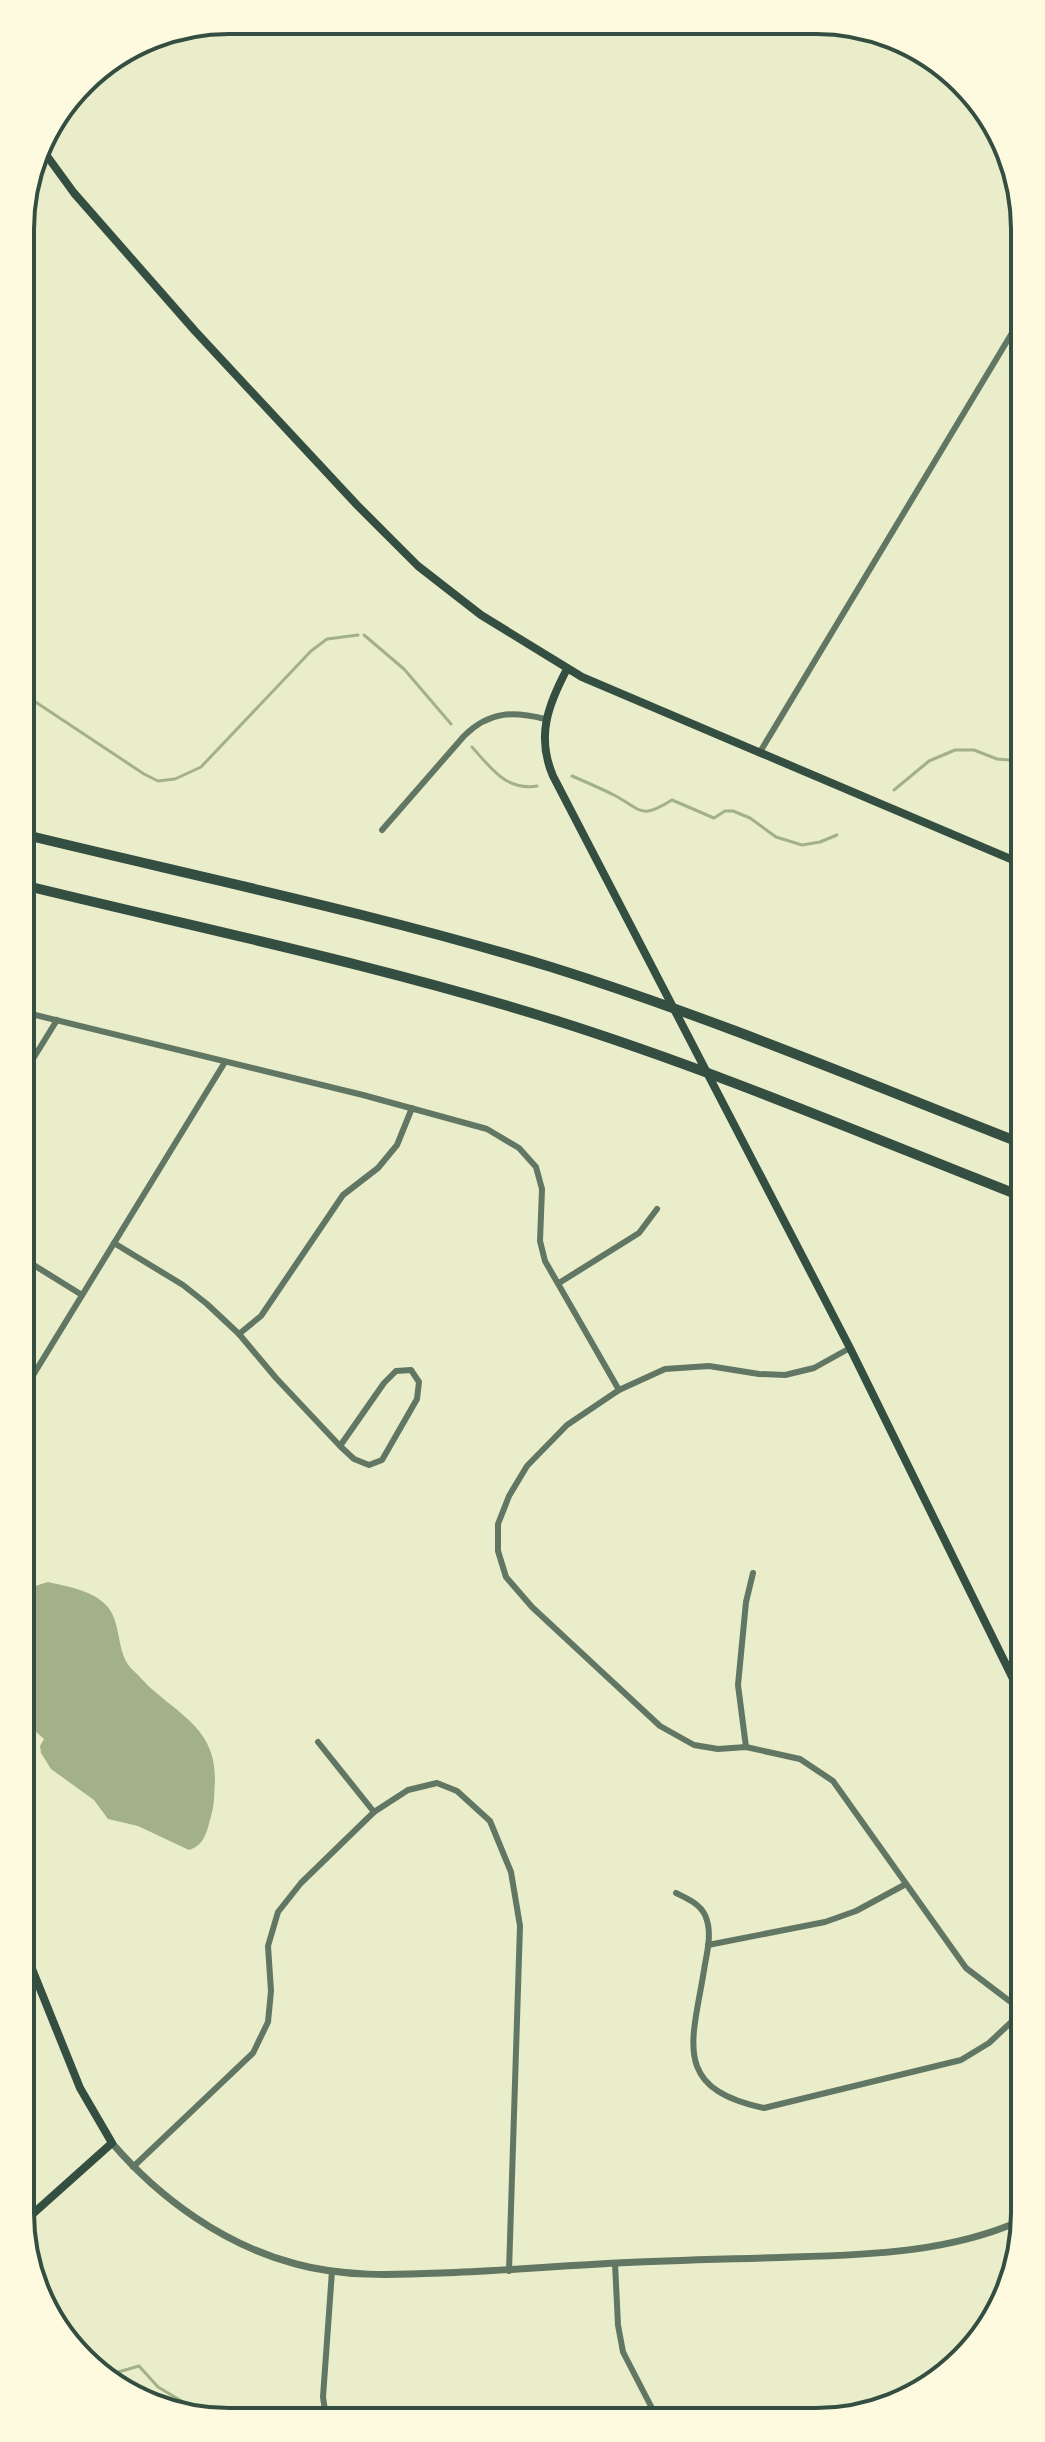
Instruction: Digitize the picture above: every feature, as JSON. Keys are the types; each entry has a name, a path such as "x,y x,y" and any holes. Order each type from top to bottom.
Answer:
{"highway":[{"path":"34,837 424,931 552,968 708,1021 1011,1139"},
{"path":"34,888 413,980 530,1013 696,1069 1011,1192"}],"main road":[{"path":"48,158 74,193 195,331 367,515 433,578 481,615 567,669 1011,859"},
{"path":"567,669 545,719 545,749 553,776 850,1348 1011,1675"},
{"path":"34,1974 80,2088 112,2143 34,2213"}],"street":[{"path":"760,752 1011,335"},
{"path":"382,830 479,723 508,713 545,719"},
{"path":"34,1015 412,1108 487,1129 519,1148 536,1167 542,1189 540,1241 545,1261 619,1390"},
{"path":"34,1057 57,1020"},
{"path":"34,1374 225,1062"},
{"path":"239,1334 261,1316 343,1195 378,1168 397,1145 412,1108"},
{"path":"559,1283 639,1233 657,1209"},
{"path":"114,1243 183,1285 239,1334 276,1378 340,1446 354,1459 369,1465 382,1460 417,1399 419,1382 411,1370 396,1371 384,1383 340,1446"},
{"path":"34,1265 82,1295"},
{"path":"850,1348 814,1368 785,1375 709,1366 665,1369 619,1390 567,1425 527,1466 509,1496 498,1524 498,1551 506,1577 532,1607 660,1726 694,1745 718,1749 746,1747 800,1759 833,1781 966,1968 1011,2003"},
{"path":"746,1747 738,1685 746,1602 753,1573"},
{"path":"318,1742 374,1812"},
{"path":"133,2167 253,2053 268,2022 271,1991 268,1946 278,1912 301,1883 374,1812 408,1790 437,1783 457,1791 490,1821 511,1872 520,1926 509,2271"},
{"path":"708,1945 825,1922 856,1911 906,1884"},
{"path":"676,1893 696,1903 705,1915 708,1945 691,2042 696,2067 712,2088 735,2102 764,2108 961,2060 989,2043 1011,2023"},
{"path":"112,2143 133,2167 178,2205 227,2237 271,2256 332,2271 406,2275 615,2263 834,2256 909,2250 962,2241 1011,2224"},
{"path":"615,2263 618,2325 623,2352 652,2408"},
{"path":"325,2408 332,2271"}],"shaded area":[{"path":"48,1582 70,1587 105,1604 113,1616 128,1665 200,1731 213,1761 215,1780 213,1807 199,1845 189,1850 138,1826 108,1819 94,1800 51,1769 41,1753 40,1746 44,1739 34,1730 34,1586"}],"waterway":[{"path":"34,701 144,774 158,781 175,779 201,767 311,651 327,639 358,635"},
{"path":"364,635 404,669 451,724"},
{"path":"472,747 508,781 526,787 537,786"},
{"path":"894,790 929,761 955,750 974,750 997,759 1011,760"},
{"path":"572,776 642,811 653,810 672,800 714,818 725,811 733,811 750,818 776,837 802,845 837,835"},
{"path":"117,2372 139,2366 158,2387 183,2402"}]}
